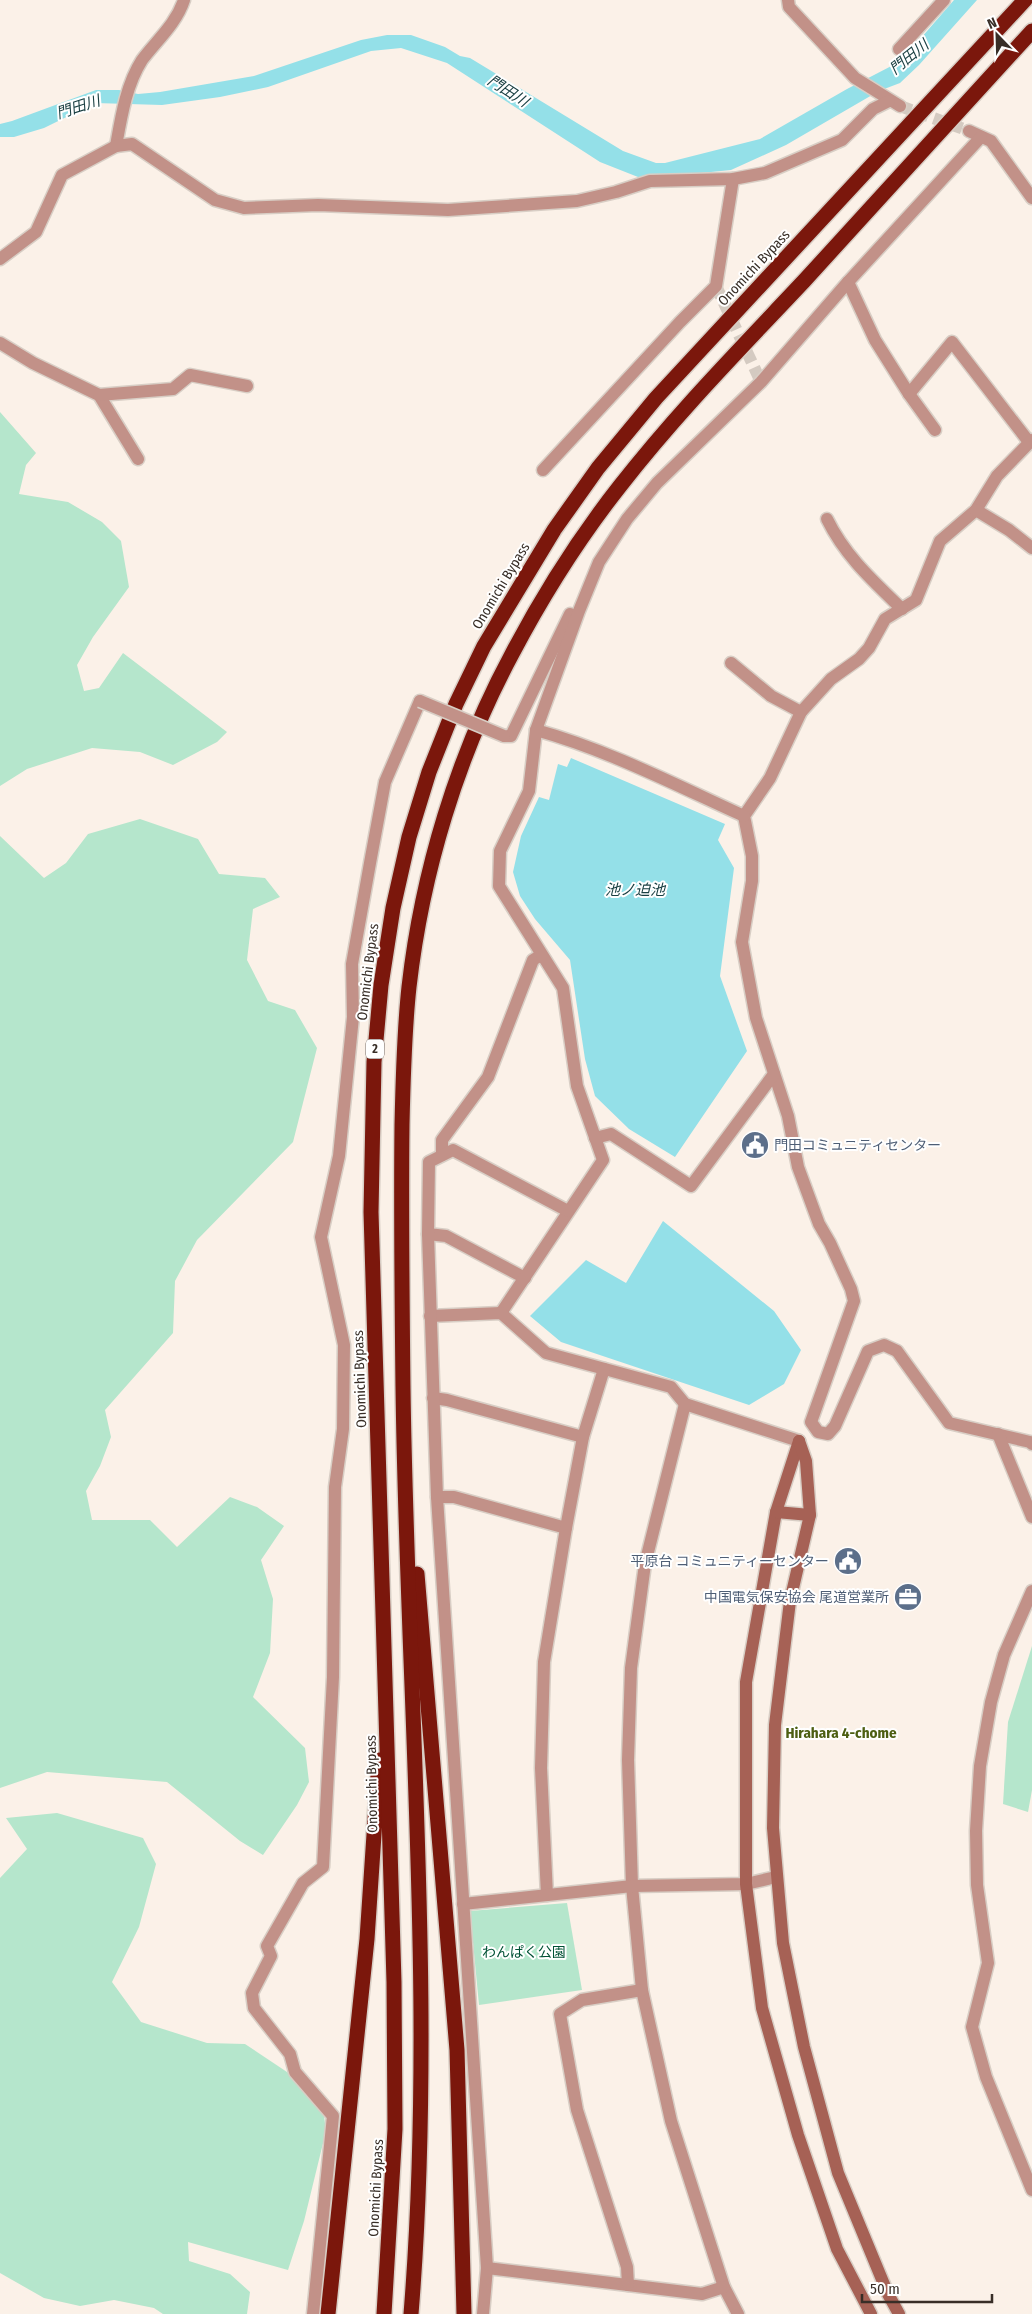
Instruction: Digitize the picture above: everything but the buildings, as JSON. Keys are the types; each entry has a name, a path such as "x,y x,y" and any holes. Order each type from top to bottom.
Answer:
{"highway":[{"name":"Onomichi Bypass","path":"384,2314 395,2129 394,1982 371,1212 374,1062 381,985 393,908 409,837 433,764 456,704 484,646 554,530 598,468 656,398 1025,0"},
{"name":"2","path":"411,2314 416,2253 422,2075 404,1443 401,1212 404,1063 409,988 420,914 436,845 456,784 482,716 539,604 574,548 620,486 683,411 1032,31"},
{"path":"404,1443 426,1664 457,2050 464,2314"},
{"path":"328,2314 367,1939 385,1662"}],"street":[{"path":"116,146 126,95 141,62 179,14 184,0"},
{"path":"0,259 36,232 62,174 116,146 132,144 215,200 244,208 318,205 448,210 577,201 616,192 650,181 733,179 765,173 842,140 873,110 895,104 854,78 789,7 788,0"},
{"path":"899,49 944,0"},
{"path":"969,131 991,141 1032,198"},
{"path":"501,1314 602,1160 577,1086 563,988 499,886 500,851 529,791 536,730 598,562 627,519 664,476 761,382 848,282 981,137"},
{"path":"543,470 680,322 716,286 733,179"},
{"path":"848,282 875,340 909,394 935,430"},
{"path":"909,394 952,342 1031,441 997,476 976,510 940,541 916,600 885,619 869,648 859,659 830,679 801,712 770,778 744,816 752,856 752,881 742,942 756,1018 788,1116 798,1167 819,1224 851,1289 854,1301 810,1422 818,1432 828,1434 834,1426 868,1351 884,1345 897,1351 950,1423 1032,1444"},
{"path":"0,343 33,363 99,395 173,389 190,375 247,386"},
{"path":"99,395 138,459"},
{"path":"976,510 1009,530 1032,548"},
{"path":"827,519 836,538 862,571 902,609"},
{"path":"313,2314 333,2116 295,2072 290,2054 254,2008 252,1993 271,1956 267,1946 303,1883 323,1867 333,1677 335,1488 343,1429 344,1345 321,1237 339,1156 353,1017 352,964 385,782 420,701 504,736 511,736 571,613 579,610"},
{"path":"731,663 771,696 801,712"},
{"path":"536,730 563,737 744,816"},
{"path":"442,1155 442,1140 488,1077 533,960 542,955"},
{"path":"595,1138 611,1134 691,1186 774,1074"},
{"path":"483,2314 487,2268 436,1497 428,1234 429,1162 453,1150 568,1211"},
{"path":"428,1234 446,1236 524,1278"},
{"path":"430,1316 501,1314 546,1353 671,1387 685,1404 799,1441"},
{"path":"547,1895 541,1768 544,1662 583,1437 604,1369"},
{"path":"433,1398 447,1400 583,1437"},
{"path":"685,1404 645,1564 631,1668 628,1760 632,1886 642,1990 671,2121 724,2288 738,2314"},
{"path":"998,1434 1032,1517"},
{"path":"799,1441 776,1512 746,1682 746,1884 762,2008 798,2135 837,2249 871,2314"},
{"path":"799,1441 806,1461 810,1515 790,1601 775,1725 773,1828 783,1943 804,2047 838,2173 888,2294 899,2314"},
{"path":"436,1497 454,1497 566,1528"},
{"path":"776,1512 810,1515"},
{"path":"1032,1591 1004,1655 991,1702 980,1766 976,1830 977,1885 988,1963 972,2027 986,2077 1032,2190"},
{"path":"463,1904 632,1886 746,1884 776,1877"},
{"path":"628,2285 627,2267 578,2110 560,2014 582,2000 642,1990"},
{"path":"487,2268 702,2294 724,2288"}],"green space":[{"path":"0,412 36,453 26,465 19,494 68,502 102,522 121,541 129,587 93,637 77,665 84,691 99,688 123,653 227,732 217,742 173,765 140,752 92,748 27,769 0,786"},
{"path":"140,819 198,839 219,874 265,878 280,897 253,909 247,960 268,1001 295,1010 317,1048 293,1142 197,1240 175,1281 173,1333 105,1410 111,1437 100,1466 86,1491 92,1520 150,1520 177,1547 230,1497 257,1507 284,1526 261,1560 273,1599 270,1653 253,1697 305,1748 309,1782 297,1805 263,1855 240,1841 167,1782 47,1772 0,1788 0,836 44,878 66,863 88,834"},
{"path":"1032,1646 1032,1790 1028,1812 1003,1804 1008,1722"},
{"path":"57,1813 143,1838 156,1864 139,1927 112,1982 141,2022 207,2043 245,2044 290,2074 323,2108 326,2131 304,2221 288,2270 188,2242 189,2261 230,2274 250,2292 247,2314 163,2314 154,2308 114,2300 80,2306 44,2298 0,2273 0,1878 27,1849 6,1818"},
{"name":"わんぱく公園","path":"567,1903 582,1990 479,2005 470,1911"}],"water":[{"name":"門田川","path":"954,0 977,0 919,65 900,83 879,91 786,145 731,170 651,178 638,177 600,162 447,63 401,48 371,51 268,87 220,97 162,105 95,103 44,128 14,137 0,137 0,124 96,90 119,90 138,94 254,76 361,40 387,35 411,35 445,47 460,56 470,58 623,151 656,163 665,163 760,139 847,89 901,61"},
{"name":"池ノ迫池","path":"571,758 725,824 718,840 734,868 720,976 747,1051 675,1157 629,1129 595,1096 585,1059 570,960 535,919 520,896 513,872 521,836 539,797 549,800 558,764 567,767"},
{"path":"663,1221 774,1311 801,1350 784,1384 749,1405 561,1342 530,1316 586,1260 626,1283"}],"tunnel":[{"path":"900,106 969,131"},
{"path":"716,286 761,382"}],"place":[{"name":"門田コミュニティセンター","path":"755,1145"},
{"name":"平原台 コミュニティーセンター","path":"848,1561"},
{"name":"中国電気保安協会 尾道営業所","path":"908,1597"}],"district":[{"name":"Hirahara 4-chome","path":"841,1733"}]}
